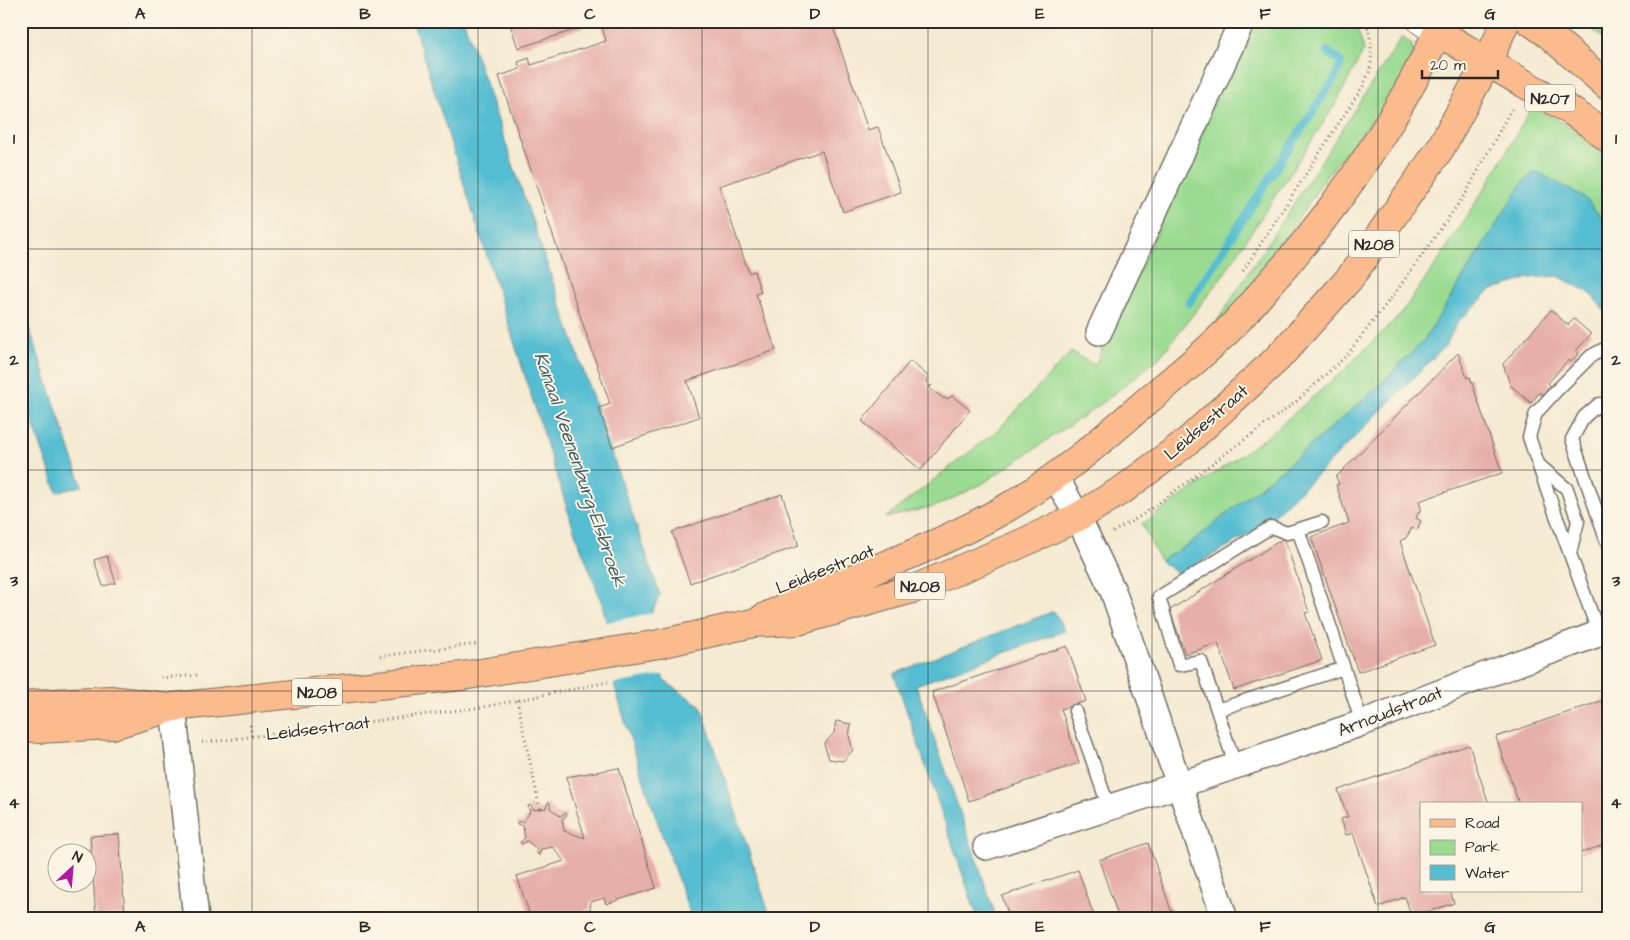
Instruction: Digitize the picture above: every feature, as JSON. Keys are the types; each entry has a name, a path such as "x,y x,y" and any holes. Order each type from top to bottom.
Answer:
{"main road":[{"name":"Leidsestraat","path":"21,725 38,729 112,725 173,707 462,676 659,644 752,623 798,621 916,588 1018,545 1078,517 1125,488 1189,440 1277,359 1349,279 1440,149 1488,61 1506,21"},
{"name":"N207","path":"1530,21 1548,34 1609,87"},
{"name":"Leidsestraat","path":"752,623 794,603 900,560 1001,510 1055,476 1093,448 1223,336 1296,254 1360,168 1402,99 1434,25"},
{"name":"N207","path":"1434,25 1524,84 1560,103 1609,140"},
{"name":"Leidsestraat","path":"21,709 34,704 110,700 173,707"}],"street":[{"path":"1099,332 1242,21"},
{"path":"1055,476 1078,517 1113,591 1225,919"},
{"name":"Arnoudstraat","path":"986,847 1179,785 1362,723 1604,632"},
{"path":"173,707 196,919"}],"lane":[{"name":"Arnoudstraat","path":"1604,632 1570,553 1529,437 1536,414 1557,390 1591,356 1602,350 1609,351"},
{"path":"1609,406 1599,404 1584,417 1572,439 1609,548"},
{"path":"1539,466 1567,489 1578,521 1570,553"},
{"path":"1236,765 1201,662 1179,665 1160,597 1272,527 1287,533 1322,522"},
{"path":"1298,529 1362,723"},
{"path":"1217,710 1344,668"},
{"path":"1075,711 1109,808"}],"path":[{"path":"1239,276 1363,86 1370,68 1371,44 1367,25 1364,21"},
{"path":"370,657 486,643"},
{"path":"153,678 208,674"},
{"name":"Leidsestraat","path":"177,743 218,741 484,707 612,681"},
{"path":"517,700 540,809"}],"green space":[{"path":"1249,21 1355,21 1364,50 1335,105 1222,277 1159,358 1101,404 982,484 939,505 885,518 999,429 1071,352 1095,365 1156,234"},
{"path":"1582,21 1609,21 1609,43"},
{"path":"1402,37 1412,45 1414,61 1396,92 1328,174 1287,236 1218,330 1208,335"},
{"path":"1532,107 1566,124 1609,159 1609,226 1585,198 1523,182 1424,340 1379,386 1296,458 1189,544 1160,561 1142,524 1268,436 1343,371 1400,315 1440,258 1489,182"}],"water":[{"name":"Kanaal Veenenburg-Elsbroek","path":"412,21 464,21 660,595 650,616 662,665 663,680 701,706 771,919 692,919 624,720 613,678 610,638 604,610 574,530"},
{"path":"1536,171 1585,198 1609,226 1609,317 1590,293 1558,276 1529,278 1490,291 1458,322 1446,345 1325,467 1262,527 1179,574 1160,561 1189,544 1296,458 1379,386 1424,340 1523,182"},
{"path":"21,303 82,486 57,492 21,389"},
{"path":"1054,611 1065,631 916,685 997,919 978,919 894,674"}],"pier":[{"path":"653,613 665,675 613,684 608,639 604,623"}],"building":[{"path":"509,21 599,21 599,22 518,48"},
{"path":"600,21 831,21 868,130 878,127 901,192 843,212 822,151 719,186 749,273 754,271 761,292 756,294 776,350 687,381 699,417 612,447 599,408 610,404 499,76 520,69 518,62 529,58 531,65 606,41"},
{"path":"1551,310 1568,325 1574,319 1591,334 1576,351 1579,353 1570,363 1568,360 1548,383 1550,385 1542,395 1540,392 1531,403 1510,385 1503,364"},
{"path":"1458,353 1467,378 1470,377 1502,473 1419,501 1421,508 1416,518 1421,521 1417,530 1412,528 1406,538 1400,541 1435,645 1358,672 1311,537 1349,523 1336,485 1339,484 1336,477"},
{"path":"910,361 929,377 926,381 928,387 932,385 929,388 943,398 947,399 952,396 970,410 921,470 862,421"},
{"path":"782,494 799,546 690,583 672,532"},
{"path":"1284,538 1309,612 1305,613 1322,660 1234,690 1218,643 1185,654 1170,610"},
{"path":"107,556 116,583 103,586 94,560"},
{"path":"1067,646 1086,701 1061,709 1079,763 969,801 932,692"},
{"path":"1607,699 1609,843 1582,853 1582,802 1518,802 1496,737"},
{"path":"836,721 851,724 849,736 853,750 843,761 829,759 824,744 834,733"},
{"path":"1469,745 1488,802 1420,802 1420,892 1450,892 1454,903 1412,917 1405,897 1378,907 1353,833 1346,835 1341,819 1348,817 1338,790"},
{"path":"619,768 656,888 606,904 604,898 591,902 590,909 557,919 531,919 517,876 564,861 553,847 541,849 539,855 537,854 537,849 527,841 521,844 520,842 525,838 523,826 517,824 517,822 523,822 530,812 528,806 530,805 534,810 546,808 548,802 550,803 550,808 560,816 566,813 567,815 562,819 564,831 585,838 566,777"},
{"path":"119,834 125,915 96,917 94,892 98,892 98,842 90,842 90,836"},
{"path":"1148,843 1174,919 1119,919 1099,860"},
{"path":"1078,870 1095,919 1010,919 1002,896"},
{"path":"21,905 27,919 21,919"},
{"path":"1609,911 1609,919 1588,919 1588,918"}],"waterway":[{"path":"1189,303 1336,76 1341,62 1327,51"}]}
